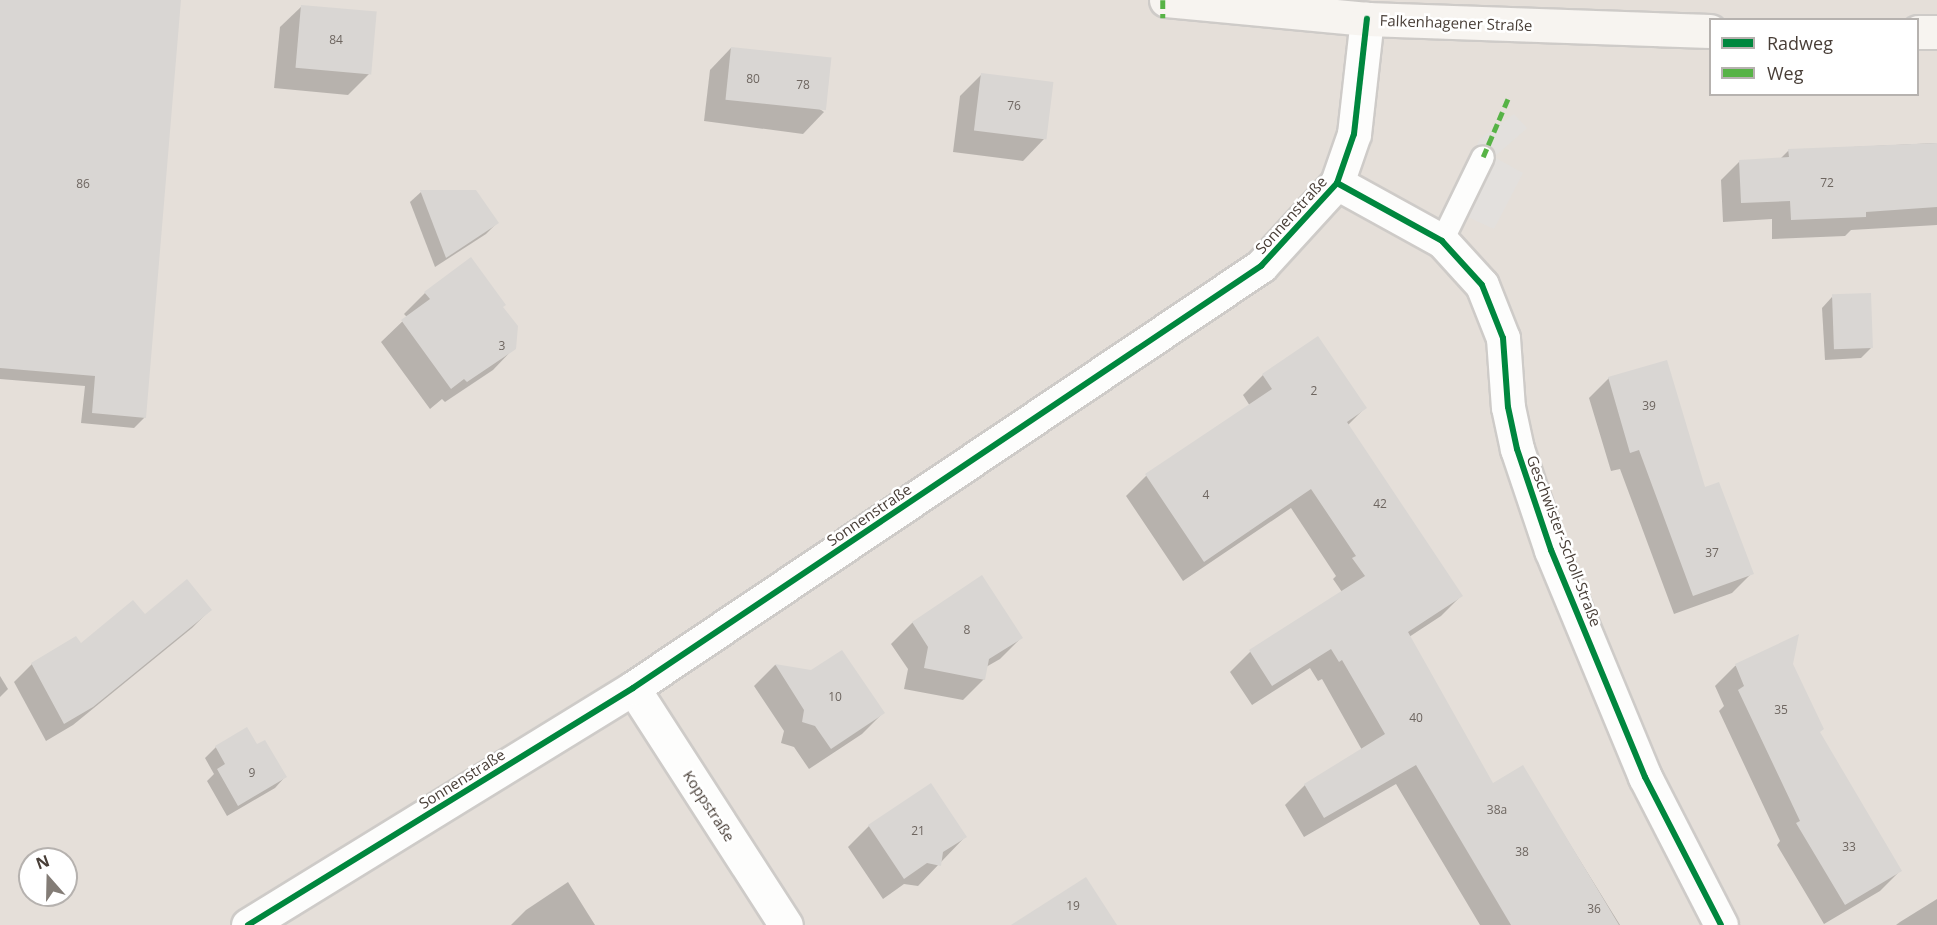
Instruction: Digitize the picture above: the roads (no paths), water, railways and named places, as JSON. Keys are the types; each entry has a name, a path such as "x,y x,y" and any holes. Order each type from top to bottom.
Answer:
{"main road":[{"name":"Falkenhagener Straße","path":"1166,0 1367,20 1709,31"},
{"path":"1919,32 1937,32"}],"street":[{"name":"Sonnenstraße","path":"248,925 633,688 1261,266 1337,183 1354,134 1367,20"},
{"name":"Geschwister-Scholl-Straße","path":"1337,183 1442,241 1482,285 1503,338 1508,407 1517,448 1551,550 1645,777 1721,925"},
{"name":"Koppstraße","path":"633,688 786,925"}],"lane":[{"path":"1442,241 1483,157"}]}
